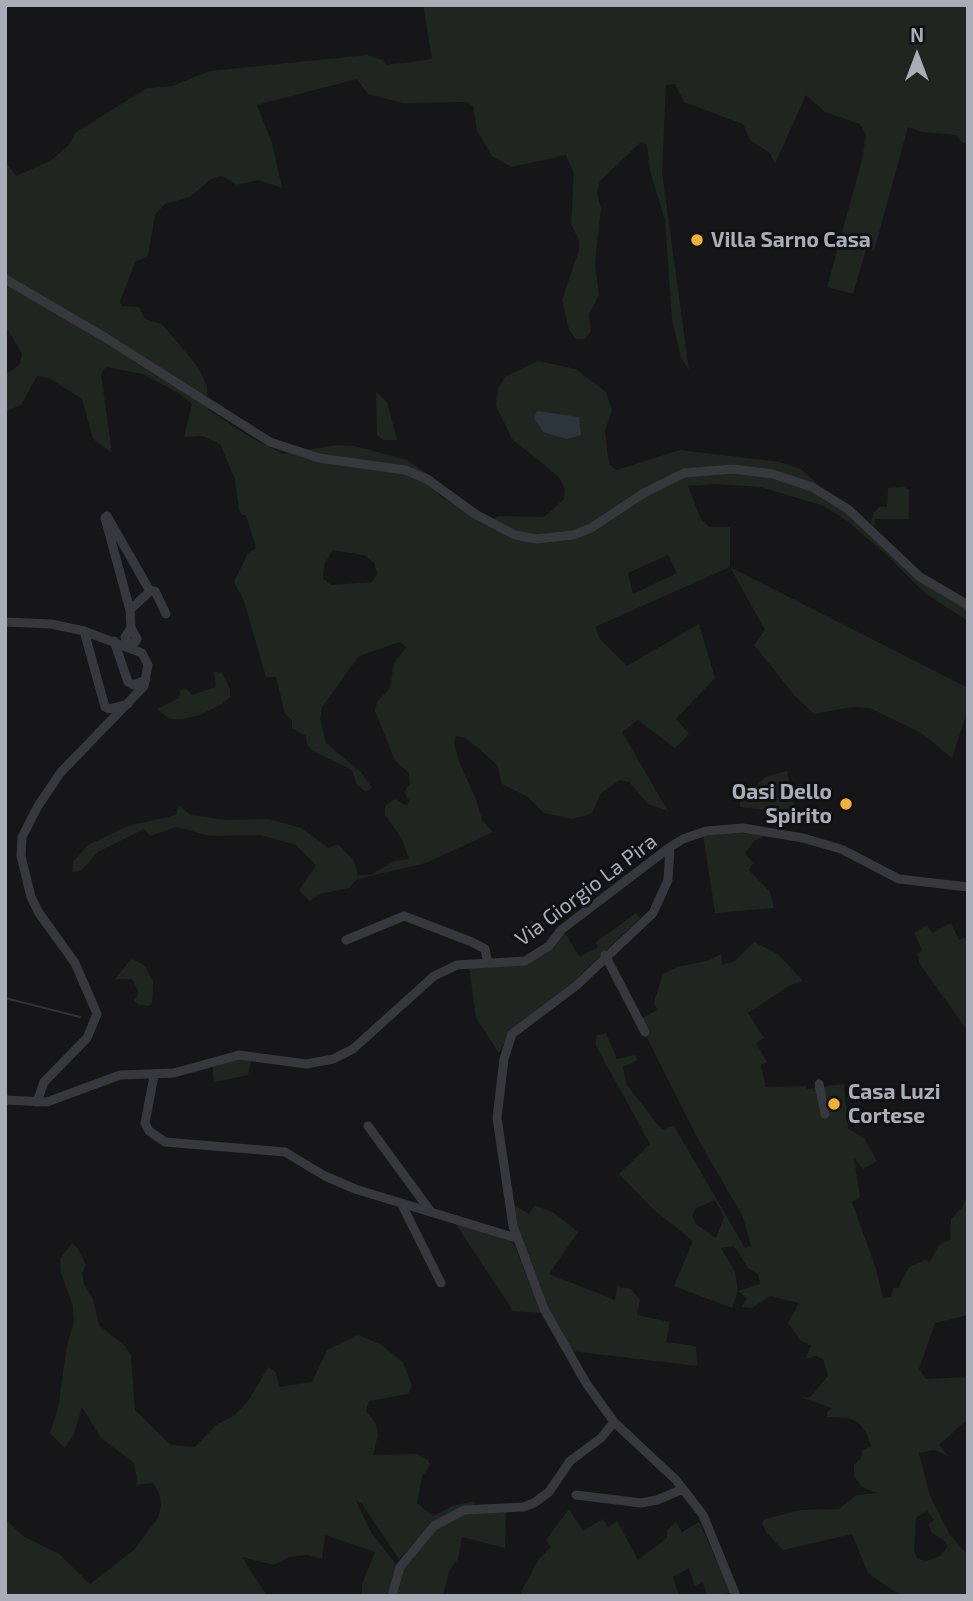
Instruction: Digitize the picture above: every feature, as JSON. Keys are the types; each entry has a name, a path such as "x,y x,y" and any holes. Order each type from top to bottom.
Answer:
{"street":[{"path":"5,279 106,338 270,442 319,458 405,470 427,479 475,514 515,535 536,539 573,535 591,528 644,493 684,473 733,469 773,474 812,487 848,509 920,577 968,605"},
{"path":"131,647 137,639 131,628 131,610 105,518 107,516 150,591"},
{"path":"131,610 150,591"},
{"path":"150,591 155,591 166,614"},
{"path":"5,622 51,624 84,631 131,647 146,658 146,680 129,703 61,772 37,806 22,837 21,856 31,897 39,913 75,963 97,1014 87,1038 44,1082 37,1102"},
{"path":"84,631 105,707 109,709 129,703"},
{"path":"114,641 128,682 133,685 146,680"},
{"name":"Via Giorgio La Pira","path":"5,1100 56,1100 129,1073 153,1076 239,1055 306,1063 333,1059 353,1049 434,976 457,965 525,961 537,955 561,930 670,847 682,839 706,831 743,828 772,831 841,849 899,879 967,889"},
{"path":"670,847 668,880 653,913 569,991 522,1025 507,1044 497,1118 516,1238 556,1335 614,1423 676,1480 703,1515 736,1596"},
{"path":"346,940 404,916 485,949 488,963"},
{"path":"605,955 645,1032"},
{"path":"153,1076 145,1123 156,1138 165,1142 285,1152 325,1176 401,1203 516,1238"},
{"path":"819,1084 825,1114"},
{"path":"368,1126 431,1212"},
{"path":"401,1203 441,1283"},
{"path":"505,1234 513,1226"},
{"path":"392,1596 400,1567 435,1526 464,1510 523,1507 534,1503 549,1492 570,1461 601,1438 614,1423"},
{"path":"576,1494 641,1503 657,1500 683,1489"}],"shaded area":[{"path":"423,5 968,5 968,144 961,142 956,135 922,132 908,127 874,251 866,249 853,294 827,287 862,160 866,135 860,124 825,112 806,95 775,164 770,153 750,140 743,124 684,102 675,84 666,85 662,172 689,370 681,358 672,319 665,220 650,171 647,144 641,142 600,181 597,193 601,208 595,264 599,295 589,314 591,331 585,339 576,339 569,330 562,300 579,250 579,240 571,224 574,173 566,155 512,167 492,156 477,131 473,106 467,102 403,103 368,94 357,79 257,105 272,143 282,188 259,180 236,185 222,176 211,179 190,197 165,204 155,215 148,256 135,262 120,302 122,306 139,307 145,319 162,324 198,367 207,386 208,410 250,437 283,454 336,445 355,446 407,460 434,478 439,495 485,524 498,516 544,517 564,499 565,489 559,477 512,439 496,406 498,389 505,377 538,361 576,369 606,392 612,410 605,431 607,449 609,464 616,470 680,450 780,462 801,469 891,552 968,609 968,621 926,594 887,555 847,521 824,506 761,487 715,484 688,486 701,519 709,527 730,527 730,567 595,627 600,639 627,666 699,624 715,678 676,719 689,734 675,748 638,720 622,732 668,811 648,804 629,782 620,780 601,793 592,813 572,819 544,813 528,797 502,784 497,765 465,738 456,736 454,743 459,762 476,799 482,820 493,832 426,863 357,879 349,888 320,894 310,901 299,890 316,865 296,845 261,835 210,836 176,827 150,836 144,829 98,852 81,871 72,872 73,862 88,845 128,826 176,815 179,805 191,815 226,820 268,819 301,828 329,848 338,844 354,861 358,875 371,875 394,861 409,859 402,839 385,815 385,806 395,799 407,806 409,800 404,792 410,783 409,773 395,761 375,711 377,702 390,688 394,663 406,647 400,642 359,656 322,707 320,719 326,743 361,772 372,788 366,792 357,785 352,770 313,751 307,745 306,736 292,728 292,720 285,714 276,677 266,677 244,601 234,582 248,553 256,548 246,515 242,515 239,510 235,479 220,444 203,436 184,437 192,404 177,392 142,374 106,367 101,374 112,453 93,439 82,399 49,378 37,376 21,405 5,412 5,375 20,364 22,354 5,325 5,162 16,176 50,161 69,145 75,133 147,88 172,86 210,71 367,55 383,60 386,65 432,59","holes":["333,550 364,555 375,564 377,574 372,582 331,585 323,578 325,563","668,555 677,573 633,594 628,573"]},
{"path":"376,392 387,402 397,440 384,440 377,435"},
{"path":"537,411 579,417 581,435 567,439 543,432 534,418"},
{"path":"888,488 909,489 909,519 875,519 874,526 871,523 873,514 879,507 887,507"},
{"path":"730,567 968,688 968,709 952,758 921,733 870,708 852,707 814,714 795,696 754,645 765,630"},
{"path":"214,672 222,673 230,689 230,697 220,705 200,715 183,719 170,719 157,709 179,698 180,690 186,689 192,695 216,687"},
{"path":"787,771 795,809 790,813 740,807 740,802 765,777"},
{"path":"734,830 769,834 754,841 745,853 753,863 749,870 770,892 774,908 715,913 703,834"},
{"path":"636,913 640,918 573,982 512,1029 499,1053 476,1018 469,966 526,963 563,930 580,957 598,947 596,942"},
{"path":"951,923 959,940 968,937 968,1032 920,964 917,954 922,950 914,933 927,925 932,933"},
{"path":"754,942 778,954 803,981 790,985 748,1013 764,1038 756,1043 767,1062 761,1065 766,1087 806,1086 807,1089 844,1084 848,1129 864,1138 877,1161 863,1169 854,1158 860,1197 852,1202 876,1269 883,1298 891,1297 893,1288 898,1288 909,1267 925,1260 930,1262 939,1245 950,1240 951,1219 962,1208 968,1194 968,1315 935,1323 919,1369 926,1379 968,1377 968,1419 939,1445 948,1456 934,1450 919,1453 930,1496 950,1535 968,1555 968,1596 898,1594 868,1573 852,1534 783,1550 766,1532 762,1523 765,1519 801,1510 839,1509 856,1495 878,1493 862,1487 854,1476 854,1465 861,1458 862,1450 871,1446 867,1434 859,1423 849,1418 827,1417 827,1412 832,1408 800,1397 810,1397 828,1376 823,1359 816,1356 805,1359 811,1346 800,1340 788,1323 799,1303 770,1296 752,1308 741,1307 747,1299 738,1291 732,1308 674,1286 693,1241 654,1210 619,1174 650,1144 596,1046 596,1036 606,1033 617,1059 635,1055 638,1060 623,1067 627,1085 658,1125 663,1129 674,1126 745,1248 751,1246 743,1217 699,1141 638,1020 657,1010 654,1002 663,974 721,954 722,965 735,961","holes":["715,1200 724,1217 716,1238 697,1225 692,1215 696,1208","734,1246 748,1268 758,1274 760,1284 738,1291 735,1272 721,1248","927,1511 934,1520 929,1524 931,1532 946,1542 947,1547 940,1556 926,1561 918,1559 914,1552 916,1518"]},
{"path":"131,959 144,965 153,981 152,1004 148,1006 139,1005 134,1000 139,993 132,979 115,979"},
{"path":"252,1058 248,1075 214,1082 212,1064 227,1059"},
{"path":"511,1203 529,1214 535,1205 554,1213 578,1232 549,1274 615,1300 617,1286 631,1289 640,1300 637,1315 670,1322 666,1342 696,1346 697,1366 571,1351 555,1325 525,1256"},
{"path":"455,1223 509,1240 515,1246 541,1313 513,1311"},
{"path":"72,1243 86,1265 82,1273 84,1284 93,1299 99,1325 125,1346 131,1355 135,1410 171,1445 195,1447 216,1425 235,1415 249,1400 268,1367 276,1372 279,1387 312,1382 327,1350 358,1335 380,1344 403,1362 412,1386 408,1394 369,1401 366,1411 376,1424 378,1435 373,1455 416,1454 428,1460 430,1465 422,1477 417,1503 433,1516 453,1506 474,1501 476,1504 458,1508 436,1520 399,1559 361,1503 356,1501 371,1532 397,1566 389,1596 362,1596 362,1584 375,1552 325,1535 322,1559 307,1555 289,1557 274,1565 242,1557 267,1596 5,1596 5,1519 23,1536 59,1554 90,1584 134,1550 158,1518 161,1506 160,1495 153,1483 136,1485 133,1462 101,1438 82,1407 74,1434 65,1448 50,1433 58,1408 67,1345 74,1322 73,1306 61,1273 60,1259"},
{"path":"506,1509 505,1548 462,1537 458,1559 449,1571 443,1596 394,1596 395,1589 399,1589 404,1568 432,1531 459,1514"},
{"path":"569,1509 583,1531 603,1519 608,1527 617,1521 638,1560 667,1538 667,1530 676,1522 682,1532 699,1522 731,1593 707,1596 703,1582 695,1586 689,1568 673,1577 679,1596 519,1596 539,1559 551,1547 546,1540"}],"waterway":[{"path":"5,998 80,1017"}],"place":[{"name":"Villa Sarno Casa","path":"697,240"},
{"name":"Oasi Dello Spirito","path":"846,804"},
{"name":"Casa Luzi Cortese","path":"834,1104"}]}
